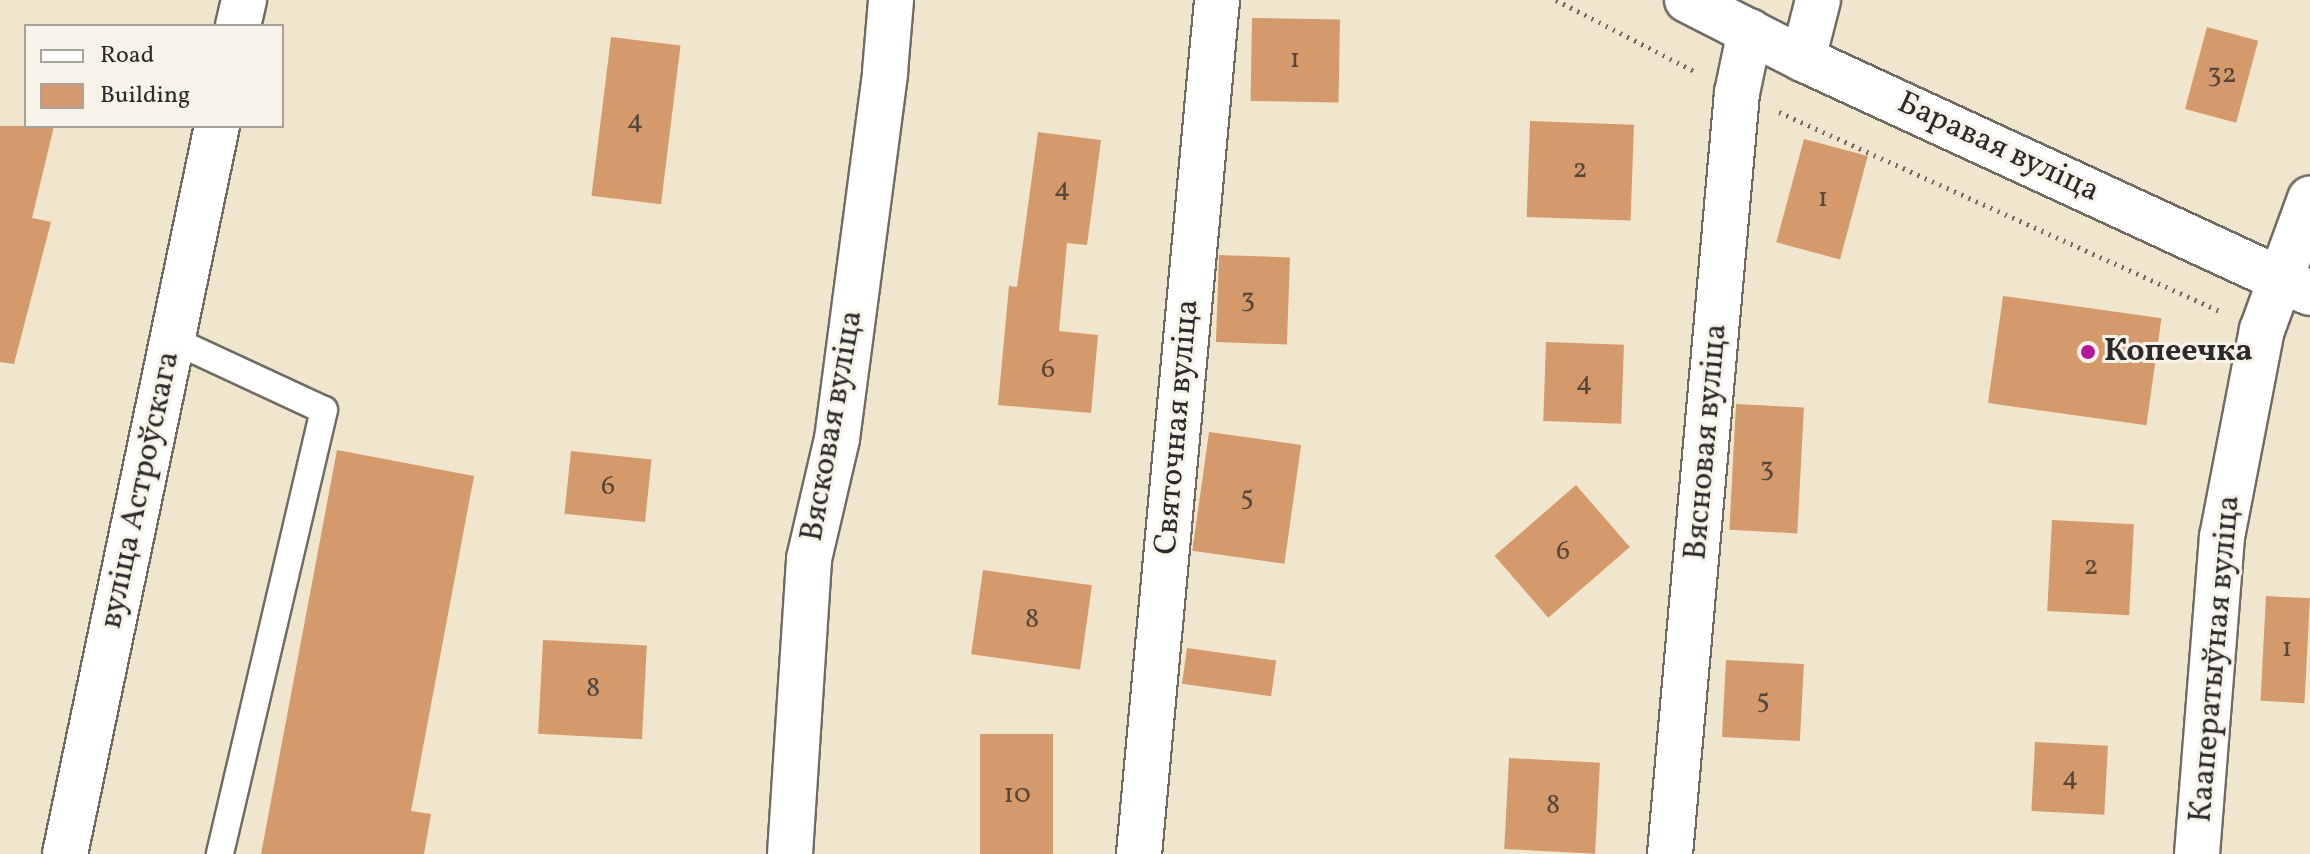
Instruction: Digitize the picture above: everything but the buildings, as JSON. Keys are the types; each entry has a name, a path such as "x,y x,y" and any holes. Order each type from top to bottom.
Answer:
{"street":[{"path":"238,24 244,0"},
{"name":"Вясковая вуліца","path":"790,854 809,559 837,439 885,72 891,0"},
{"name":"Святочная вуліца","path":"1139,854 1217,0"},
{"name":"Баравая вуліца","path":"1687,0 1803,59 2294,285"},
{"path":"1803,59 1818,0"},
{"name":"Вясновая вуліца","path":"1670,854 1737,93 1750,31"},
{"name":"вуліца Астроўскага","path":"65,854 217,128"},
{"name":"Кааператыўная вуліца","path":"2197,854 2222,537 2262,330 2294,285 2310,199"}],"lane":[{"path":"173,340 324,410 220,854"}],"path":[{"path":"1556,0 1737,93 2262,330"}],"place":[{"name":"Копеечка","path":"2088,352"}]}
